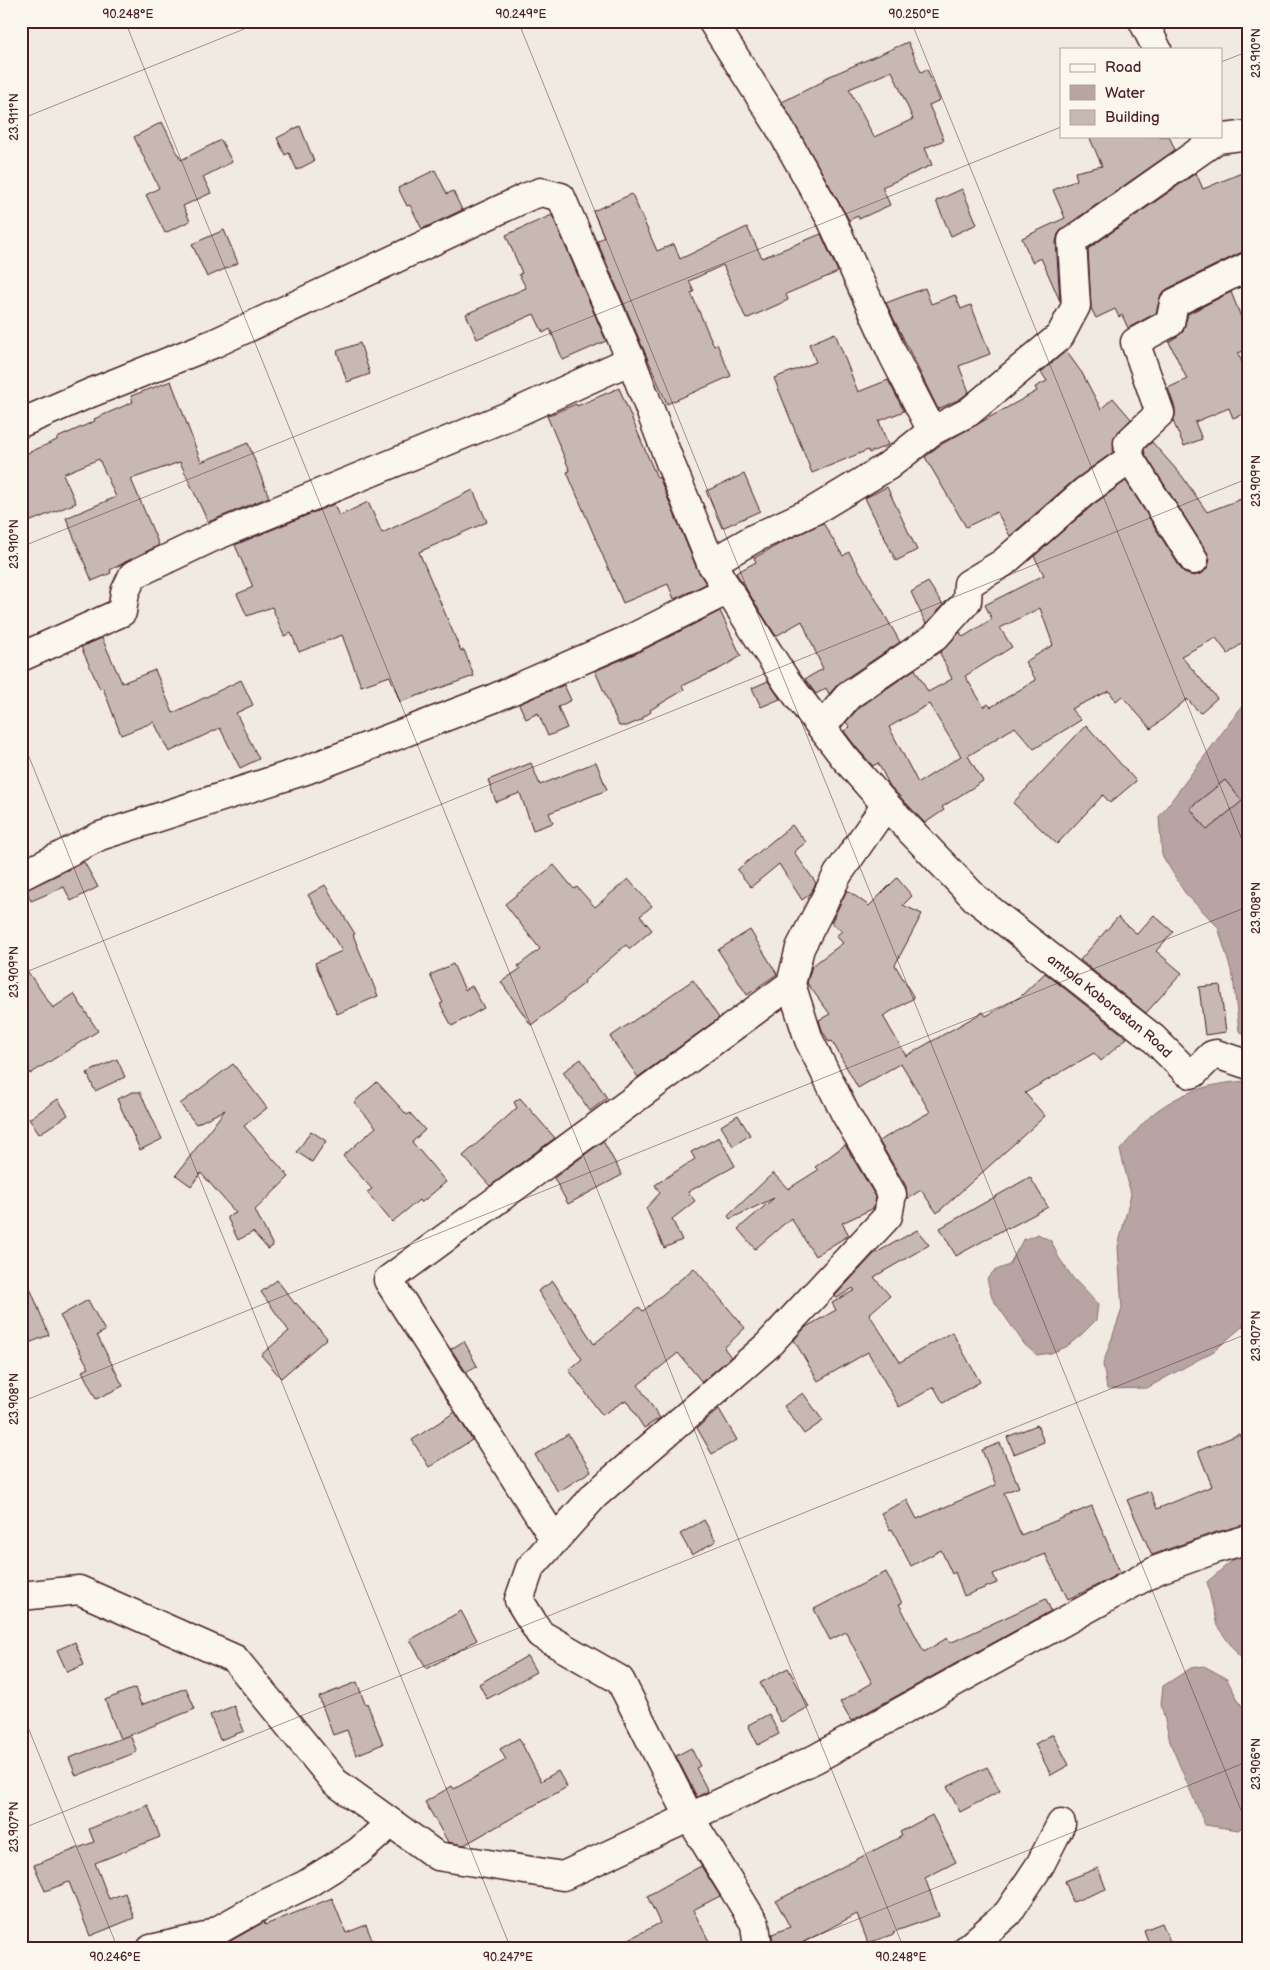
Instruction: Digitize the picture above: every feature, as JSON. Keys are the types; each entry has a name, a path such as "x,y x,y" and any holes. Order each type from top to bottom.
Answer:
{"street":[{"path":"712,21 777,124 832,221 893,355 932,431"},
{"path":"1143,21 1156,48"},
{"path":"1222,137 1249,135"},
{"path":"711,564 755,538 823,505 888,466 932,431 969,412 1060,336 1076,306 1072,240 1216,138"},
{"path":"21,423 214,343 512,203 541,192 561,196 631,360 711,564 787,682 844,757 886,805 834,882 800,948 791,984 809,1040 858,1138 892,1194 888,1216 767,1346 595,1496 530,1568 519,1600 540,1634 620,1680 690,1818 755,1924 758,1949"},
{"path":"1194,560 1130,459 1128,443 1160,413 1136,342 1170,323 1174,302 1249,266"},
{"path":"21,657 122,612 125,592 133,575 213,537 513,414 631,360"},
{"path":"822,727 848,696 935,637 967,601 968,584 1003,563 1084,492 1130,459"},
{"path":"21,876 100,836 306,770 492,699 632,638 728,590"},
{"name":"amtola Koborostan Road","path":"886,805 975,898 1154,1038 1191,1074 1194,1074 1212,1055 1216,1054 1249,1064"},
{"path":"555,1540 388,1280 791,984"},
{"path":"21,1596 79,1590 235,1659 336,1782 437,1856 563,1876 815,1759 1156,1570 1249,1538"},
{"path":"151,1949 208,1943 261,1906 305,1886 358,1852 391,1823"},
{"path":"967,1949 1008,1913 1040,1865 1061,1824"}],"water":[{"path":"1249,673 1249,1037 1239,1031 1233,977 1218,927 1185,893 1162,855 1159,817 1243,705"},
{"path":"1249,1081 1249,1309 1243,1326 1214,1351 1147,1388 1107,1389 1103,1364 1122,1309 1118,1247 1131,1194 1120,1150 1154,1113 1187,1093 1211,1086"},
{"path":"1038,1234 1051,1241 1059,1258 1073,1278 1098,1304 1096,1320 1081,1335 1066,1347 1051,1353 1037,1355 1025,1345 992,1298 987,1279 994,1271 1009,1265 1023,1240"},
{"path":"1249,1553 1249,1670 1217,1626 1207,1582 1236,1557"},
{"path":"1204,1666 1226,1678 1249,1719 1249,1823 1238,1830 1205,1825 1171,1745 1161,1704 1163,1686 1191,1668"}],"building":[{"path":"908,42 921,72 927,69 940,100 929,105 944,140 925,148 932,165 882,187 890,205 859,219 858,216 849,220 782,102 824,81 823,79","holes":["892,71 913,119 874,137 849,89"]},
{"path":"162,122 181,160 221,140 232,162 203,177 211,193 183,206 190,221 165,233 146,195 159,188 134,137"},
{"path":"300,126 314,161 297,170 289,153 285,155 277,138"},
{"path":"1090,138 1170,138 1175,150 1063,228 1058,234 1056,242 1060,301 1041,258 1032,262 1022,238 1065,218 1053,190 1077,180 1075,172 1102,166"},
{"path":"435,170 447,194 453,191 462,210 422,229 410,205 407,206 398,188"},
{"path":"1249,170 1249,251 1242,252 1167,289 1161,294 1156,313 1128,328 1122,315 1119,317 1115,309 1096,318 1091,308 1088,249 1196,173 1203,189"},
{"path":"962,189 977,224 951,236 936,201"},
{"path":"632,194 657,251 674,244 680,259 747,227 762,258 821,234 838,272 786,294 788,300 746,319 723,265 689,281 694,292 691,293 714,346 717,344 731,376 667,404 597,241 604,237 593,211"},
{"path":"552,215 606,341 563,360 550,329 543,333 534,314 477,339 466,314 526,288 519,274 522,273 506,235"},
{"path":"224,230 238,263 207,277 192,244"},
{"path":"925,288 931,304 955,295 961,309 971,305 990,354 959,366 969,392 960,399 938,409 886,303"},
{"path":"1231,292 1249,337 1249,349 1238,353 1249,378 1249,412 1233,418 1229,408 1195,422 1202,439 1184,446 1173,421 1175,408 1168,388 1187,379 1169,342 1183,332 1188,314"},
{"path":"835,333 858,392 888,380 904,411 879,421 888,445 869,453 868,450 812,473 774,378 816,362 809,344"},
{"path":"360,343 370,374 347,382 337,351"},
{"path":"1066,351 1082,373 1101,409 1113,398 1131,419 1114,437 1113,452 1074,480 1010,536 997,512 966,527 925,457 940,445 1037,391 1035,387 1047,381 1041,372"},
{"path":"171,381 201,462 248,443 269,497 208,522 180,462 131,479 159,545 110,570 111,573 92,581 66,518 116,497 99,459 63,474 76,503 21,525 21,456 95,421 94,419 133,402 131,396"},
{"path":"619,388 657,478 659,477 697,569 706,584 674,599 668,584 623,603 567,472 570,471 547,416 576,404 577,406"},
{"path":"1152,442 1182,476 1207,512 1249,496 1249,638 1228,654 1216,638 1181,656 1217,698 1200,713 1187,699 1151,729 1122,696 1116,701 1109,691 1071,709 1081,720 1034,749 1015,727 968,756 983,781 942,807 944,810 925,823 890,786 878,763 873,766 856,747 844,731 850,727 846,722 859,708 915,669 928,692 952,679 940,653 960,632 963,637 992,619 985,605 1044,575 1034,556 1094,504 1126,481 1181,569 1186,574 1194,576 1203,573 1208,567 1210,559 1207,552 1145,454 1144,449","holes":["1040,608 1053,645 1025,662 1036,680 991,707 988,704 984,707 965,676 1012,647 1000,628","929,704 961,756 918,783 889,727"]},
{"path":"744,474 760,511 722,528 706,491"},
{"path":"887,487 917,550 896,561 865,498"},
{"path":"473,490 487,522 419,552 461,651 464,650 474,676 400,702 390,676 361,686 342,635 299,652 291,633 284,636 272,607 247,616 237,594 253,587 235,545 334,504 339,516 368,502 382,533"},
{"path":"823,523 843,556 849,552 900,642 839,683 829,694 826,688 816,694 805,679 823,669 802,621 776,636 736,573 756,562 754,558"},
{"path":"928,582 943,605 926,624 911,592"},
{"path":"720,611 741,656 721,668 682,686 684,690 650,710 651,712 643,717 643,719 627,726 619,726 595,671 639,652"},
{"path":"102,638 122,683 155,670 173,713 241,680 253,705 236,713 259,759 240,768 220,728 169,752 154,722 121,735 103,688 100,689 81,647"},
{"path":"768,681 780,699 761,707 752,688"},
{"path":"564,685 571,700 558,707 567,728 548,736 538,713 526,719 519,704"},
{"path":"1086,725 1136,781 1110,803 1103,795 1057,844 1013,803"},
{"path":"596,762 607,790 549,813 553,823 533,830 520,793 496,802 488,780 531,763 540,785"},
{"path":"1225,780 1242,801 1207,830 1190,808"},
{"path":"792,825 806,842 794,852 816,883 810,894 802,900 779,864 751,887 737,870"},
{"path":"84,862 98,887 71,901 64,887 31,901 26,890"},
{"path":"554,865 574,889 577,887 595,907 628,879 652,906 640,916 652,930 630,949 626,945 565,1000 531,1025 501,982 520,969 518,966 540,949 505,904"},
{"path":"897,878 912,896 903,905 922,914 895,965 914,998 883,1016 906,1056 983,1012 986,1016 1020,997 1045,973 1127,1038 1101,1061 1094,1053 1025,1093 1045,1116 937,1213 921,1190 907,1199 906,1186 879,1141 930,1112 901,1063 858,1088 832,1041 829,1042 822,1030 819,1020 830,1014 807,983 812,966 843,943 836,936 842,931 831,923 847,890 869,906"},
{"path":"325,885 355,934 353,935 378,996 337,1014 315,963 342,951 308,895"},
{"path":"1154,915 1173,932 1156,951 1182,973 1146,1013 1080,960 1118,917 1137,934"},
{"path":"750,930 777,974 747,995 718,950"},
{"path":"21,962 53,1008 74,994 98,1031 30,1074 21,1061"},
{"path":"453,964 465,990 472,986 484,1008 452,1026 440,1004 443,1003 430,975"},
{"path":"693,980 719,1018 638,1077 610,1037"},
{"path":"1220,985 1226,1032 1205,1035 1199,987"},
{"path":"117,1059 125,1077 95,1091 87,1073"},
{"path":"581,1059 607,1098 590,1111 563,1072"},
{"path":"233,1064 267,1108 244,1126 289,1177 255,1210 273,1246 268,1249 253,1232 238,1240 227,1217 236,1213 201,1173 191,1186 176,1175 225,1110 196,1124 180,1104"},
{"path":"377,1082 407,1115 410,1113 425,1130 412,1142 446,1182 421,1203 419,1200 392,1222 367,1192 372,1189 343,1156 376,1127 354,1102"},
{"path":"133,1092 140,1092 162,1139 140,1150 117,1099"},
{"path":"520,1098 555,1138 490,1186 463,1156 517,1108 514,1102"},
{"path":"58,1099 68,1115 39,1134 29,1119"},
{"path":"738,1115 750,1135 733,1146 721,1126"},
{"path":"311,1131 326,1141 312,1162 297,1152"},
{"path":"719,1137 735,1166 688,1192 695,1201 672,1219 682,1240 664,1248 646,1208 660,1193 655,1185 695,1159 691,1152"},
{"path":"603,1141 622,1175 568,1204 554,1178"},
{"path":"845,1145 876,1197 874,1208 842,1223 849,1235 815,1256 791,1218 755,1249 738,1229 774,1198 730,1219 728,1216 773,1173 788,1189 818,1170 815,1167"},
{"path":"1030,1177 1048,1207 956,1256 940,1228"},
{"path":"917,1230 929,1245 874,1277 890,1296 869,1314 900,1362 952,1332 980,1382 943,1403 934,1387 899,1407 868,1352 818,1381 794,1340 806,1327 836,1310 832,1303 855,1290 853,1288 837,1298 835,1296 874,1254"},
{"path":"694,1268 745,1328 724,1348 731,1357 702,1382 678,1353 638,1385 660,1418 644,1428 626,1400 602,1415 569,1370 582,1359 538,1291 553,1281 594,1344 639,1307 643,1311"},
{"path":"21,1269 49,1335 21,1346"},
{"path":"277,1280 295,1304 327,1338 281,1378 261,1355 289,1331 261,1292"},
{"path":"88,1300 105,1331 97,1335 123,1386 96,1399 82,1371 89,1368 60,1316"},
{"path":"464,1341 477,1366 466,1372 451,1349"},
{"path":"803,1393 823,1421 804,1434 784,1406"},
{"path":"719,1409 737,1440 712,1454 697,1428"},
{"path":"455,1412 472,1440 429,1467 412,1440"},
{"path":"1037,1425 1044,1442 1014,1454 1007,1437"},
{"path":"568,1434 591,1471 558,1492 535,1455"},
{"path":"1240,1434 1249,1455 1249,1524 1213,1533 1152,1555 1127,1500 1150,1491 1157,1509 1212,1486 1198,1451"},
{"path":"1000,1443 1019,1487 1004,1493 1021,1535 1092,1506 1120,1573 1068,1599 1045,1554 993,1574 997,1583 964,1596 955,1572 952,1574 941,1550 911,1566 892,1529 890,1530 881,1513 907,1500 917,1519 996,1485 982,1450"},
{"path":"704,1520 716,1541 692,1555 680,1534"},
{"path":"886,1572 902,1603 899,1604 924,1652 947,1638 950,1643 1046,1599 1051,1611 851,1721 840,1702 872,1683 846,1632 830,1640 814,1609"},
{"path":"461,1611 477,1640 427,1669 410,1640"},
{"path":"75,1642 84,1665 67,1672 57,1650"},
{"path":"527,1656 536,1672 487,1699 479,1684"},
{"path":"788,1668 809,1707 781,1722 760,1683"},
{"path":"357,1682 383,1744 356,1755 347,1730 333,1735 319,1697"},
{"path":"135,1688 141,1705 186,1688 195,1709 120,1739 105,1700"},
{"path":"234,1706 244,1731 220,1740 210,1715"},
{"path":"769,1714 779,1734 758,1745 748,1725"},
{"path":"1053,1734 1069,1765 1051,1775 1035,1744"},
{"path":"130,1735 137,1752 76,1776 69,1758"},
{"path":"519,1738 541,1781 558,1771 567,1787 464,1845 448,1842 425,1802 452,1786 454,1789 506,1760 500,1749"},
{"path":"691,1748 700,1766 696,1768 708,1791 697,1797 676,1756"},
{"path":"987,1767 1000,1791 960,1812 947,1787"},
{"path":"148,1805 160,1837 95,1863 109,1899 125,1893 134,1918 90,1936 69,1882 45,1891 34,1865 94,1842 89,1829"},
{"path":"932,1815 956,1862 925,1878 939,1916 868,1943 857,1914 790,1949 773,1949 772,1934 790,1927 776,1901 902,1836 900,1832"},
{"path":"701,1866 720,1896 693,1910 713,1949 610,1949 660,1923 647,1896"},
{"path":"1098,1868 1106,1889 1073,1902 1065,1881"},
{"path":"332,1898 346,1933 366,1925 376,1949 226,1949 225,1944 264,1922 265,1925"},
{"path":"1162,1923 1173,1949 1151,1949 1144,1930"}]}
